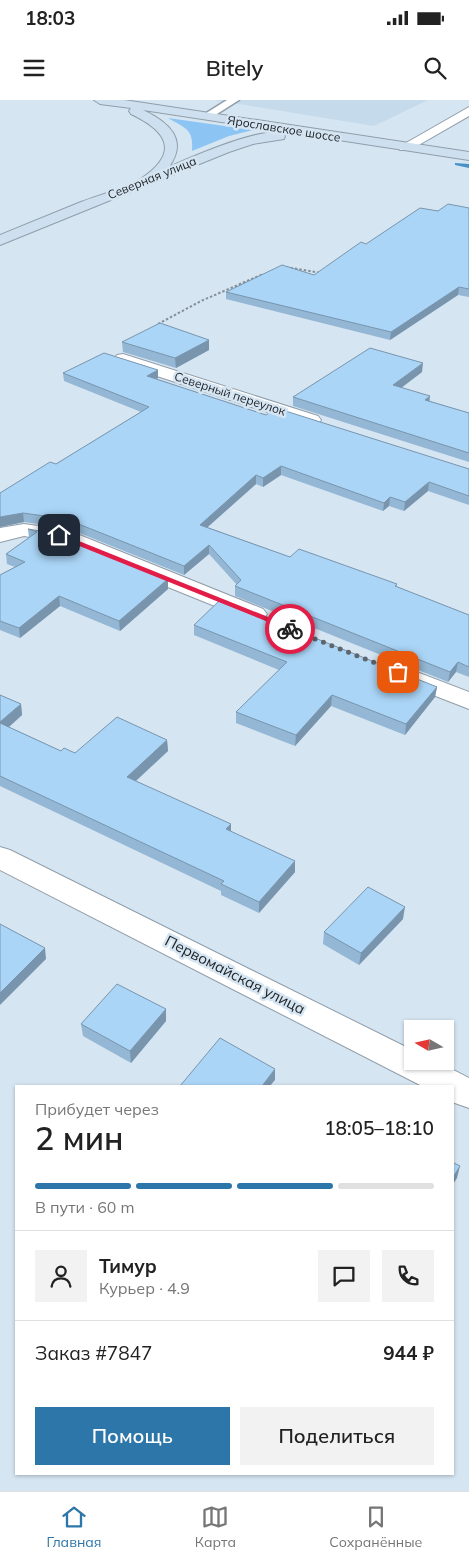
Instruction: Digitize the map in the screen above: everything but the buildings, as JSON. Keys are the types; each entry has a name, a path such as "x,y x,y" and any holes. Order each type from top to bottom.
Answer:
{"main road":[{"name":"Ярославское шоссе","path":"99,100 469,156"},
{"path":"99,100 127,107 148,116 165,129 173,142 172,156 163,168 143,181"},
{"name":"Северная улица","path":"0,240 238,144 265,138 309,133"}],"street":[{"path":"405,147 469,111"},
{"name":"Северный переулок","path":"105,353 329,426"},
{"path":"0,534 24,530 59,535 278,624"},
{"path":"378,664 469,701"},
{"name":"Первомайская улица","path":"0,857 451,1085"},
{"name":"Первомайская улица","path":"454,1086 469,1094"}],"lane":[{"path":"205,117 234,100"}],"path":[{"path":"280,268 294,267 329,276"},
{"path":"153,327 201,301 271,271"}],"shaded area":[{"path":"214,100 428,100 374,126"},
{"path":"168,118 253,130 229,136 192,151 190,134 184,127"}],"waterway":[{"path":"457,164 469,166"}],"way so far":[{"path":"290,629 398,672"}],"route":[{"path":"59,535 290,629"}]}
